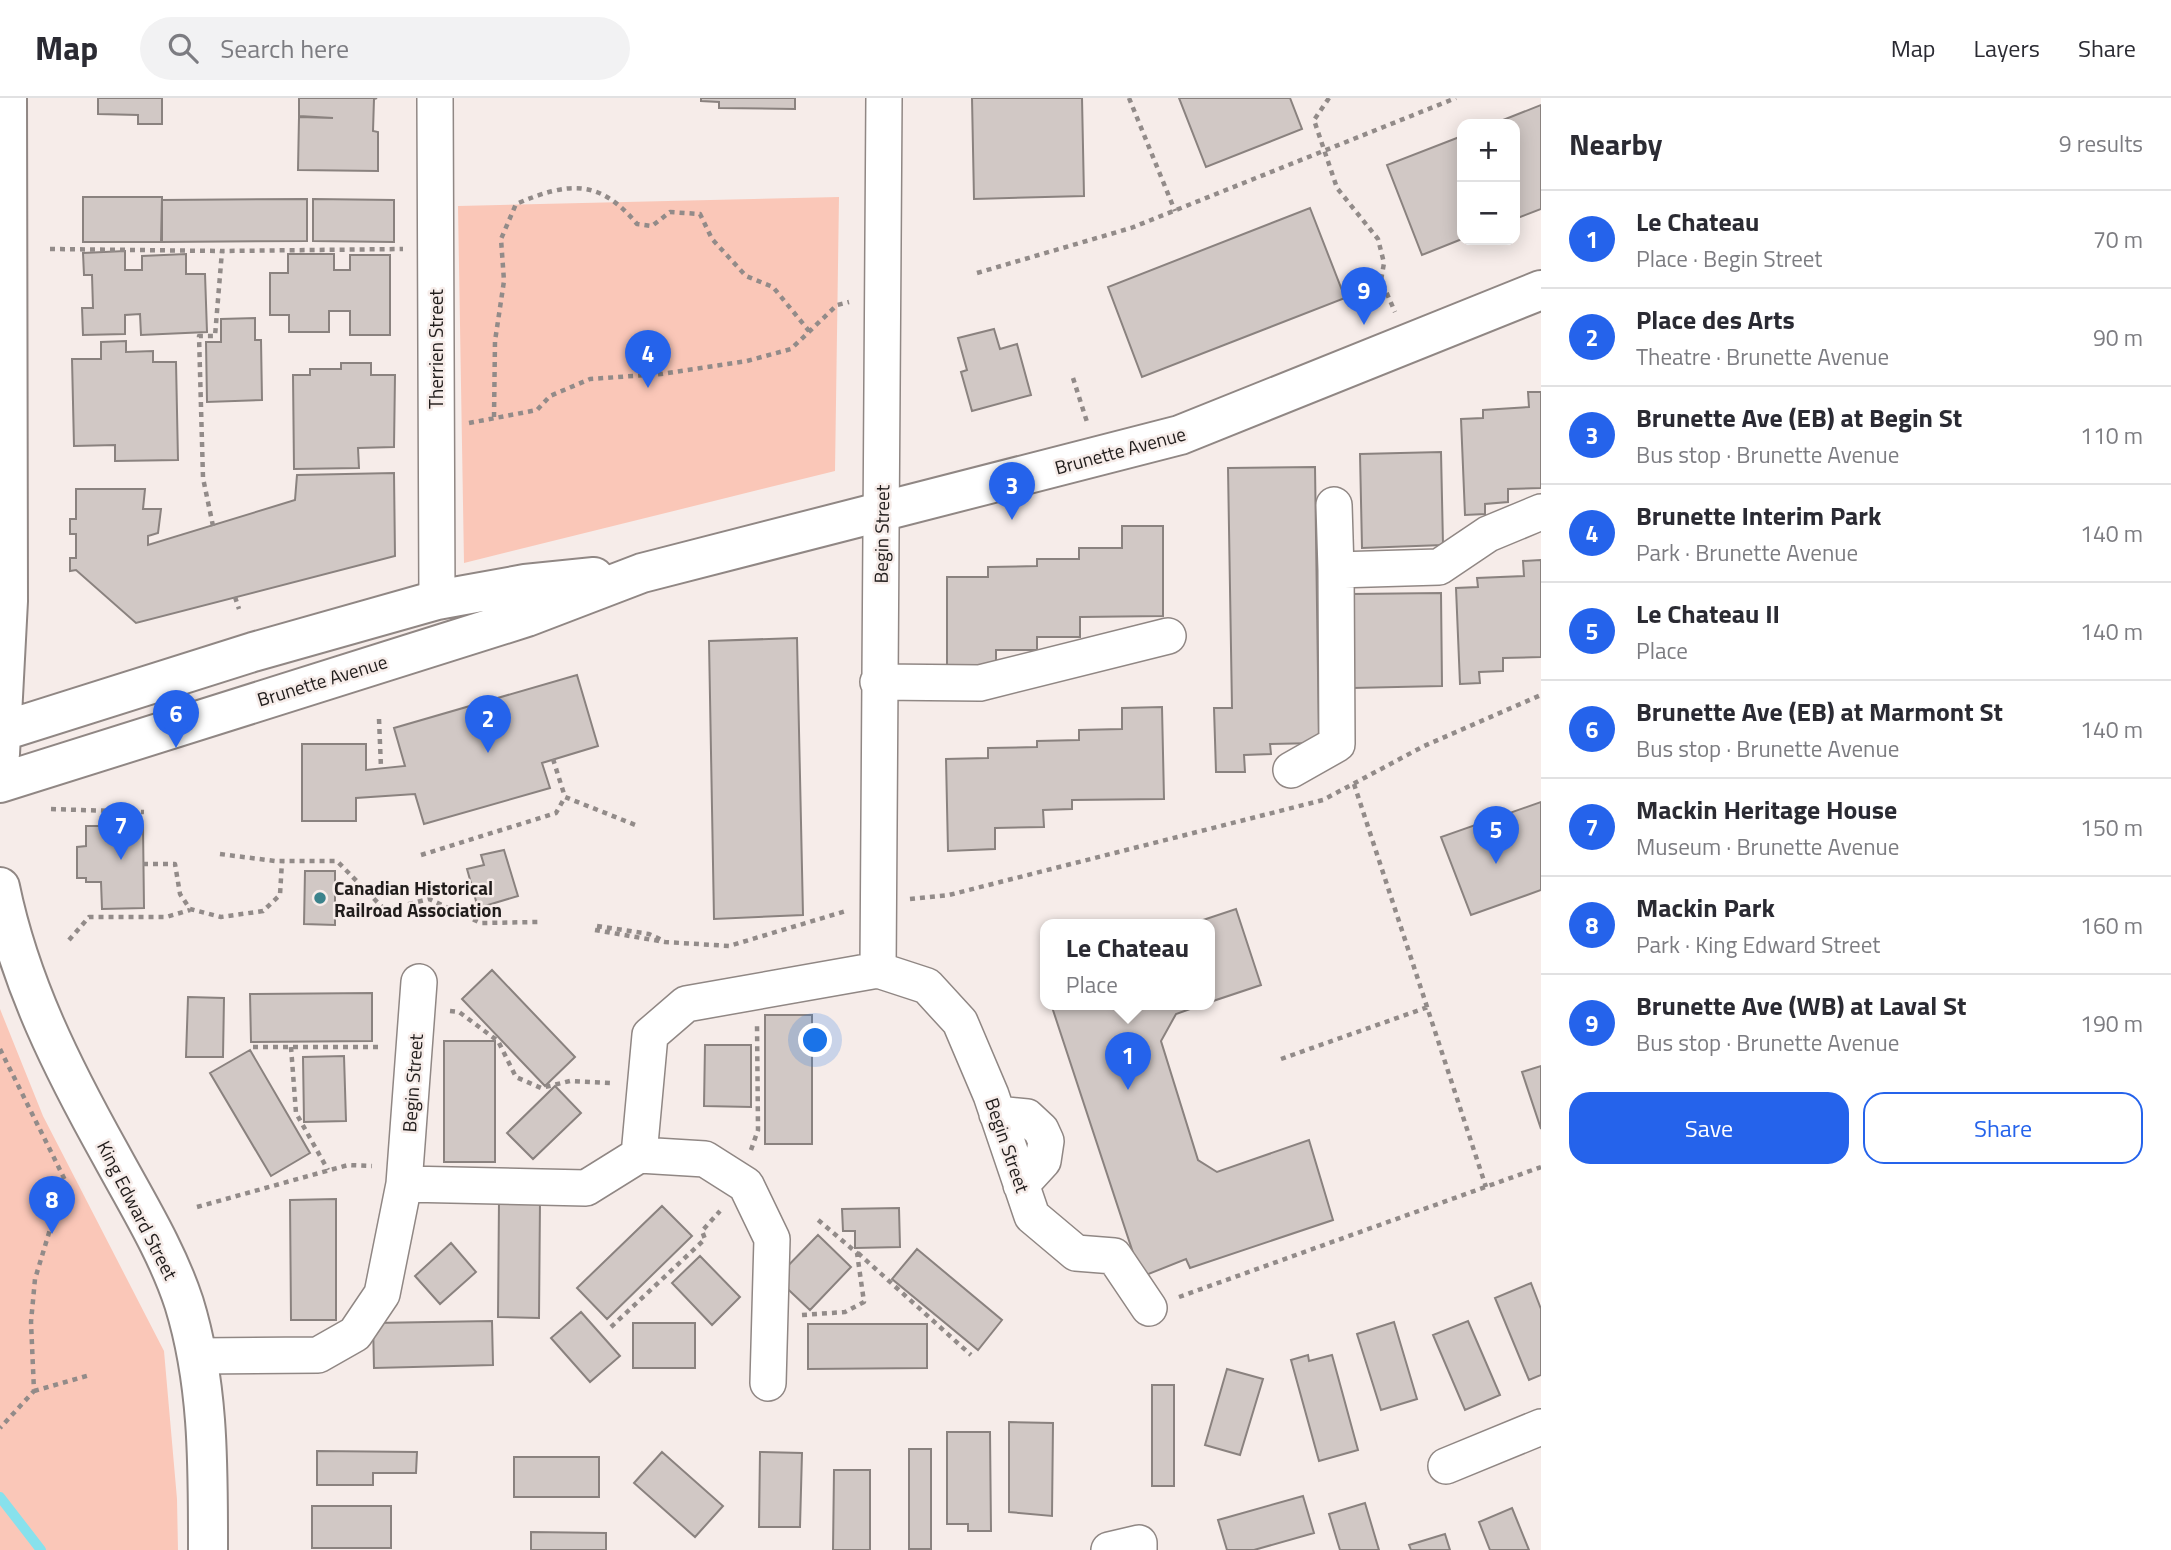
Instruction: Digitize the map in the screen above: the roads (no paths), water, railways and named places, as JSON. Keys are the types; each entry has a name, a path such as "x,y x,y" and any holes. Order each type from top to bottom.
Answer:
{"main road":[{"path":"1,739 3,234 7,98"},
{"name":"Brunette Avenue","path":"0,783 60,761 527,617 642,573 1180,435 1541,290"},
{"name":"Brunette Avenue","path":"1,739 253,652 437,600 525,584 642,573"},
{"name":"King Edward Street","path":"0,887 29,992 90,1118 164,1255 183,1302 197,1356 207,1429 208,1550"}],"street":[{"name":"Therrien Street","path":"435,98 437,600"},
{"name":"Begin Street","path":"878,970 884,98"},
{"path":"1291,770 1337,744 1334,505"},
{"path":"1336,570 1439,567 1488,534 1541,512"},
{"path":"878,682 980,683 1168,636"},
{"name":"Begin Street","path":"639,1155 650,1035 686,1004 878,970 927,986 960,1022 997,1115 1032,1216 1076,1253 1114,1256 1149,1308"},
{"name":"Begin Street","path":"197,1356 318,1355 355,1334 382,1294 405,1175 418,996"},
{"path":"405,1175 586,1188 639,1155 705,1159 742,1183 772,1239 768,1383"},
{"path":"1446,1466 1541,1427"},
{"path":"1109,1550 1139,1543 1139,1550"}],"waterway":[{"path":"0,1497 41,1550"}],"place":[{"name":"Brunette Ave (WB) at Laval St","path":"1364,325"},
{"name":"Brunette Interim Park","path":"648,388"},
{"name":"Brunette Ave (EB) at Begin St","path":"1012,520"},
{"name":"Brunette Ave (EB) at Marmont St","path":"176,748"},
{"name":"Place des Arts","path":"488,753"},
{"name":"Mackin Heritage House","path":"121,860"},
{"name":"Le Chateau II","path":"1496,864"},
{"name":"Canadian Historical Railroad Association","path":"320,898"},
{"name":"Le Chateau","path":"1128,1090"},
{"name":"Mackin Park","path":"52,1234"}]}
